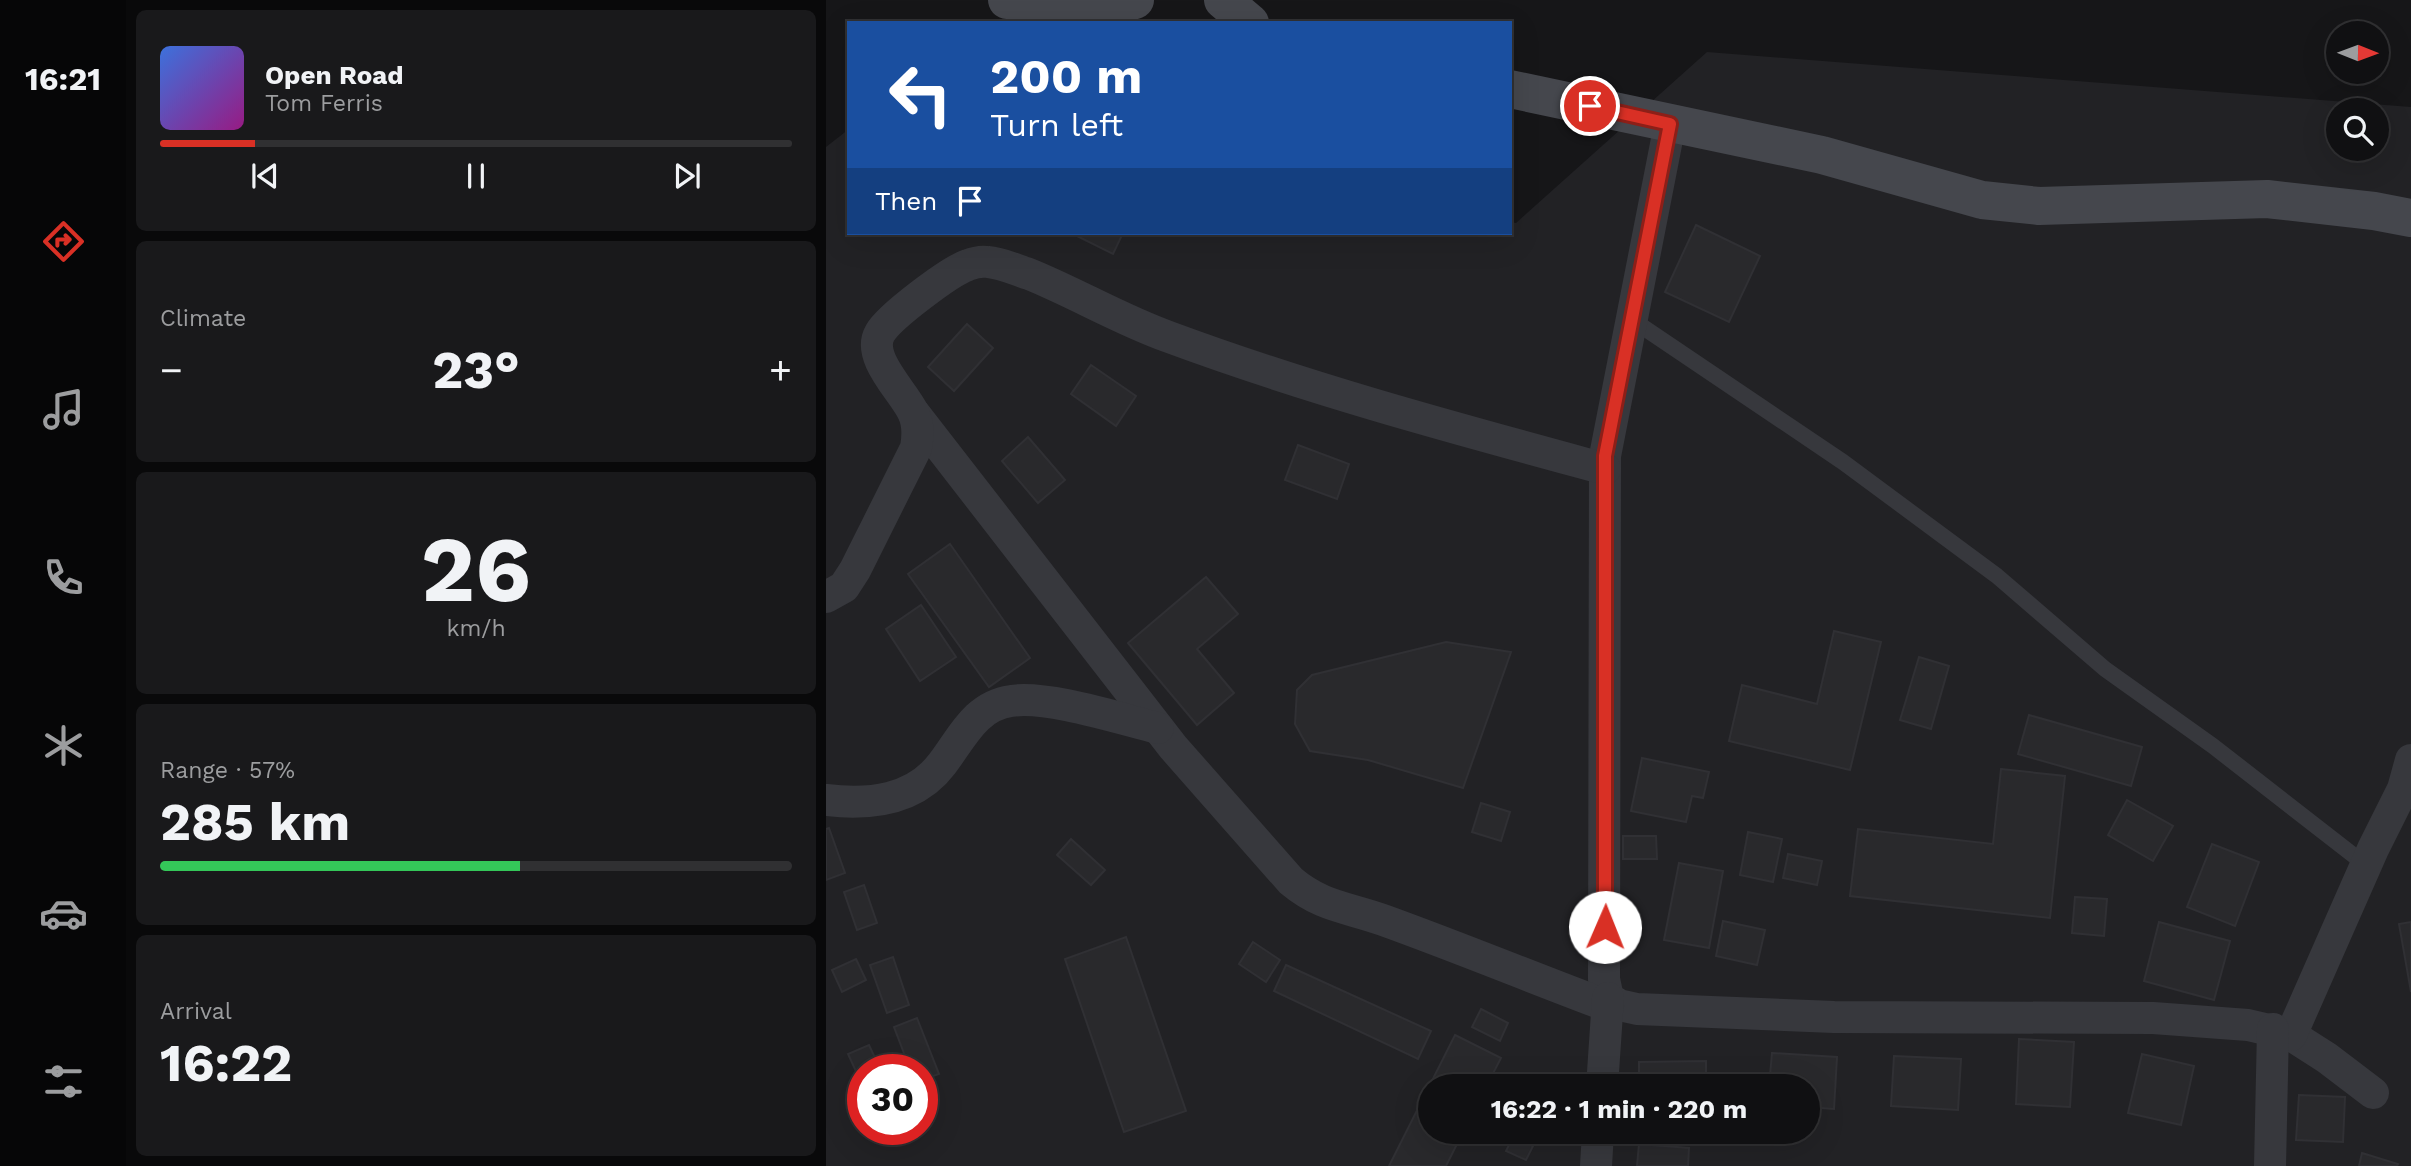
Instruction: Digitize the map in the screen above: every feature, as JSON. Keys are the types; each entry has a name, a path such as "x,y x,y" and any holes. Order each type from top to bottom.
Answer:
{"street":[{"path":"1007,0 1115,4 1135,0"},
{"path":"1223,0 1248,21"},
{"path":"1512,89 1822,155 1982,200 2039,206 2267,199 2411,218"},
{"path":"1602,1074 1608,1002 1604,979 1605,469 1614,404 1670,124"},
{"path":"1605,469 1317,388 1166,336 1045,281 987,261 969,264 950,274 891,320 879,333 877,346 881,364 914,413 1158,728 1291,881 1308,895 1608,1002 1637,1009 1834,1017 2153,1018 2248,1025 2282,1032 2327,1058 2373,1093"},
{"path":"826,597 844,587 855,570 904,476 916,448 918,431 914,413"},
{"path":"826,800 875,802 905,794 926,781 941,765 963,731 976,717 997,705 1011,701 1057,704 1158,728"},
{"path":"2270,1166 2282,1032 2403,789 2411,760"},
{"path":"1595,1166 1597,1144"}],"lane":[{"path":"1631,319 1843,463 1997,576 2105,668 2366,865"}],"shaded area":[{"path":"1707,52 2326,100 2326,161 2389,161 2389,105 2411,107 2411,1166 826,1166 826,147 847,131 847,235 1512,235 1512,222 1516,223"}],"building":[{"path":"1696,225 1760,256 1729,322 1665,292"},
{"path":"1075,235 1122,235 1113,254"},
{"path":"967,324 993,348 954,391 928,367"},
{"path":"1091,365 1136,396 1116,426 1071,394"},
{"path":"1028,437 1065,480 1038,503 1002,461"},
{"path":"1298,445 1349,464 1337,499 1285,480"},
{"path":"950,544 1030,658 989,687 908,574"},
{"path":"1206,577 1238,614 1197,649 1234,693 1197,725 1128,643"},
{"path":"921,605 956,657 920,681 886,629"},
{"path":"1834,631 1881,642 1850,770 1729,741 1742,685 1817,704"},
{"path":"1446,642 1511,652 1463,788 1368,760 1310,751 1295,724 1297,690 1312,675"},
{"path":"1919,657 1949,666 1931,729 1900,720"},
{"path":"2029,715 2142,747 2131,786 2018,754"},
{"path":"1642,758 1709,772 1703,798 1692,796 1686,822 1631,811"},
{"path":"2001,769 2065,776 2050,918 1850,896 1858,829 1993,844"},
{"path":"2127,800 2173,826 2153,861 2108,835"},
{"path":"1481,803 1510,812 1501,841 1472,832"},
{"path":"829,828 845,873 826,880 826,829"},
{"path":"1748,832 1782,839 1773,882 1740,875"},
{"path":"1623,836 1656,836 1657,859 1623,859"},
{"path":"1071,839 1105,870 1091,885 1057,855"},
{"path":"2212,844 2259,862 2235,926 2187,907"},
{"path":"1788,854 1822,861 1817,885 1783,878"},
{"path":"1679,863 1723,871 1709,948 1664,940"},
{"path":"864,885 877,923 857,930 844,892"},
{"path":"2075,897 2107,899 2104,936 2072,933"},
{"path":"1723,921 1765,930 1757,965 1716,956"},
{"path":"2159,922 2230,941 2214,1000 2144,981"},
{"path":"2411,922 2411,992 2399,924"},
{"path":"1126,937 1186,1111 1124,1132 1065,959"},
{"path":"1253,942 1280,960 1266,982 1239,964"},
{"path":"893,957 909,1005 887,1013 870,965"},
{"path":"856,959 866,980 842,992 832,970"},
{"path":"1286,965 1431,1031 1418,1059 1274,991"},
{"path":"1481,1009 1508,1023 1500,1041 1472,1027"},
{"path":"917,1018 931,1054 904,1054 894,1027"},
{"path":"1455,1035 1501,1058 1493,1074 1435,1074"},
{"path":"2019,1039 2074,1042 2070,1107 2016,1104"},
{"path":"869,1045 873,1054 848,1054"},
{"path":"1772,1053 1837,1057 1834,1109 1820,1108 1820,1074 1770,1074"},
{"path":"2142,1054 2194,1066 2181,1125 2128,1113"},
{"path":"1894,1056 1961,1059 1958,1110 1891,1106"},
{"path":"1706,1061 1706,1074 1639,1074 1639,1062"},
{"path":"2299,1095 2345,1097 2343,1142 2296,1140"},
{"path":"1418,1108 1418,1144 1457,1144 1446,1166 1389,1166"},
{"path":"1510,1144 1533,1146 1526,1160 1506,1151"},
{"path":"1639,1144 1689,1148 1688,1166 1637,1166"},
{"path":"2362,1153 2398,1164 2359,1166"}],"route":[{"path":"1590,106 1670,124 1605,456 1605,927"}]}
